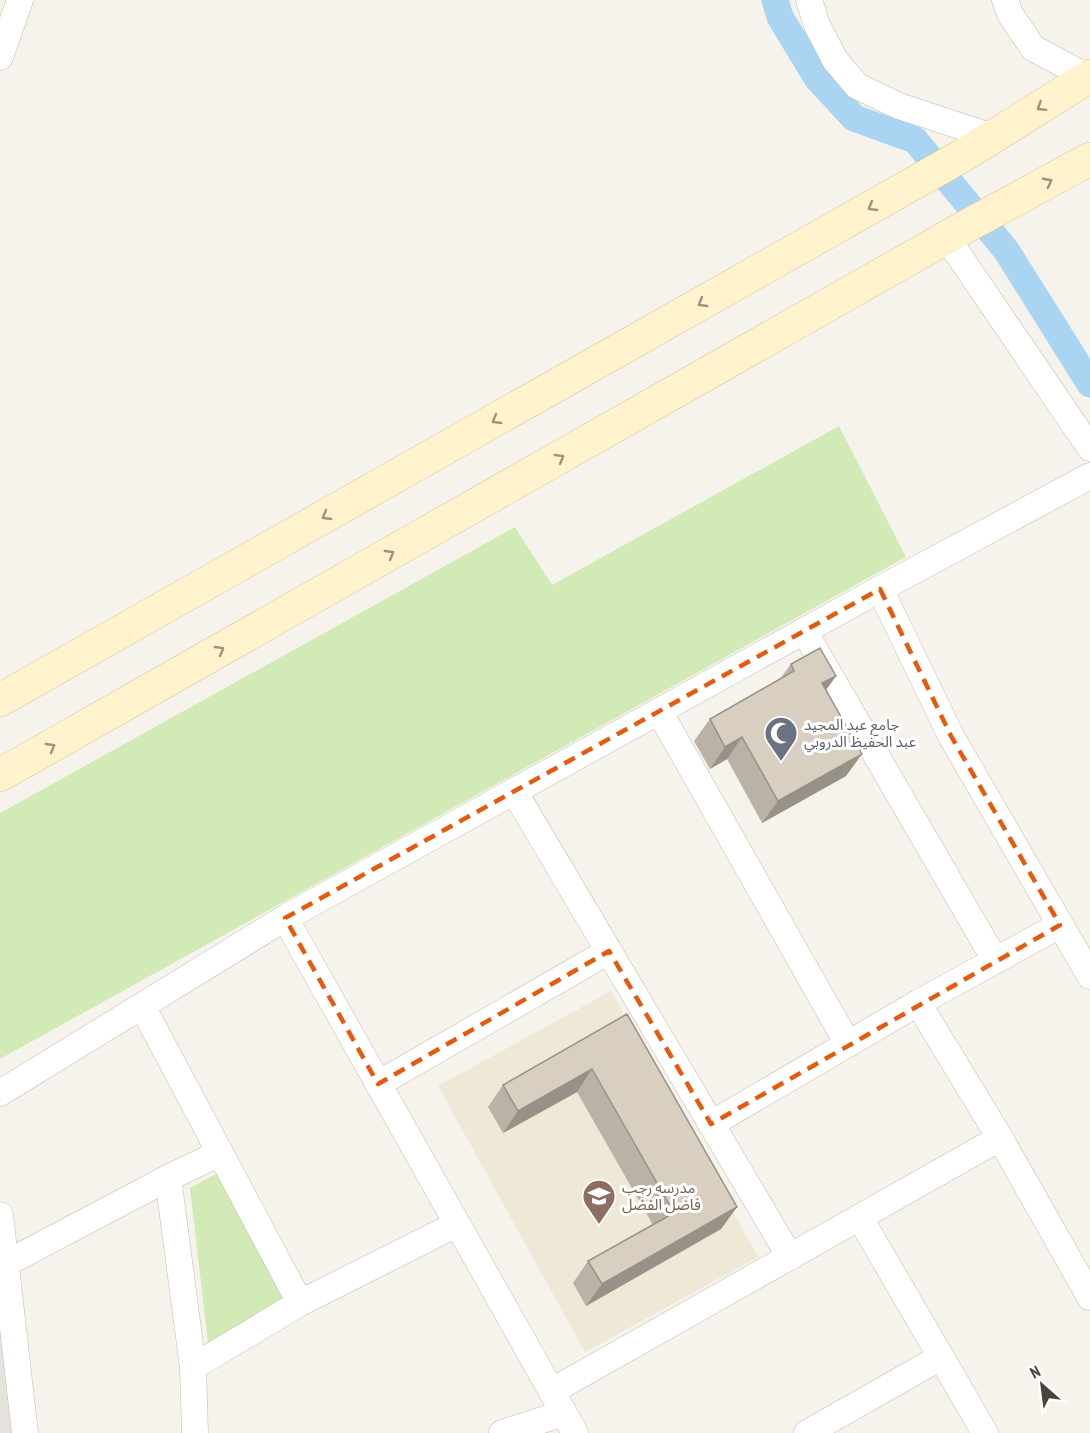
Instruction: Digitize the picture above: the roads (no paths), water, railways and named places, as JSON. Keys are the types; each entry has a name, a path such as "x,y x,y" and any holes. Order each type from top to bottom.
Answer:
{"main road":[{"path":"0,700 980,145 1089,76"},
{"path":"0,775 1090,159"}],"street":[{"path":"0,57 20,0"},
{"path":"809,0 817,25 835,60 857,86 980,145"},
{"path":"1005,0 1010,14 1033,48 1089,76"},
{"path":"956,233 1090,448"},
{"path":"0,1093 285,918 1090,476"},
{"path":"880,590 951,736 1090,976"},
{"path":"804,631 995,960"},
{"path":"659,711 849,1044"},
{"path":"514,791 790,1257"},
{"path":"285,918 564,1412"},
{"path":"711,1124 918,1003 1060,925"},
{"path":"378,1084 609,951"},
{"path":"918,1003 1000,1138 1090,1297"},
{"path":"142,1006 300,1303"},
{"path":"502,1433 564,1412 790,1257 1000,1138"},
{"path":"6,1264 220,1153"},
{"path":"168,1178 194,1367 195,1433"},
{"path":"0,1215 25,1433"},
{"path":"860,1218 985,1433"},
{"path":"194,1367 300,1303 458,1224"},
{"path":"807,1433 941,1358"}],"waterway":[{"path":"775,0 780,17 817,78 854,118 915,140 1006,250 1090,384"}],"place":[{"name":"جامع عبد المجيد عبد الحفيظ الدروبي","path":"781,762"},
{"name":"مدرسه رجب فاضل الفضل","path":"599,1225"}]}
